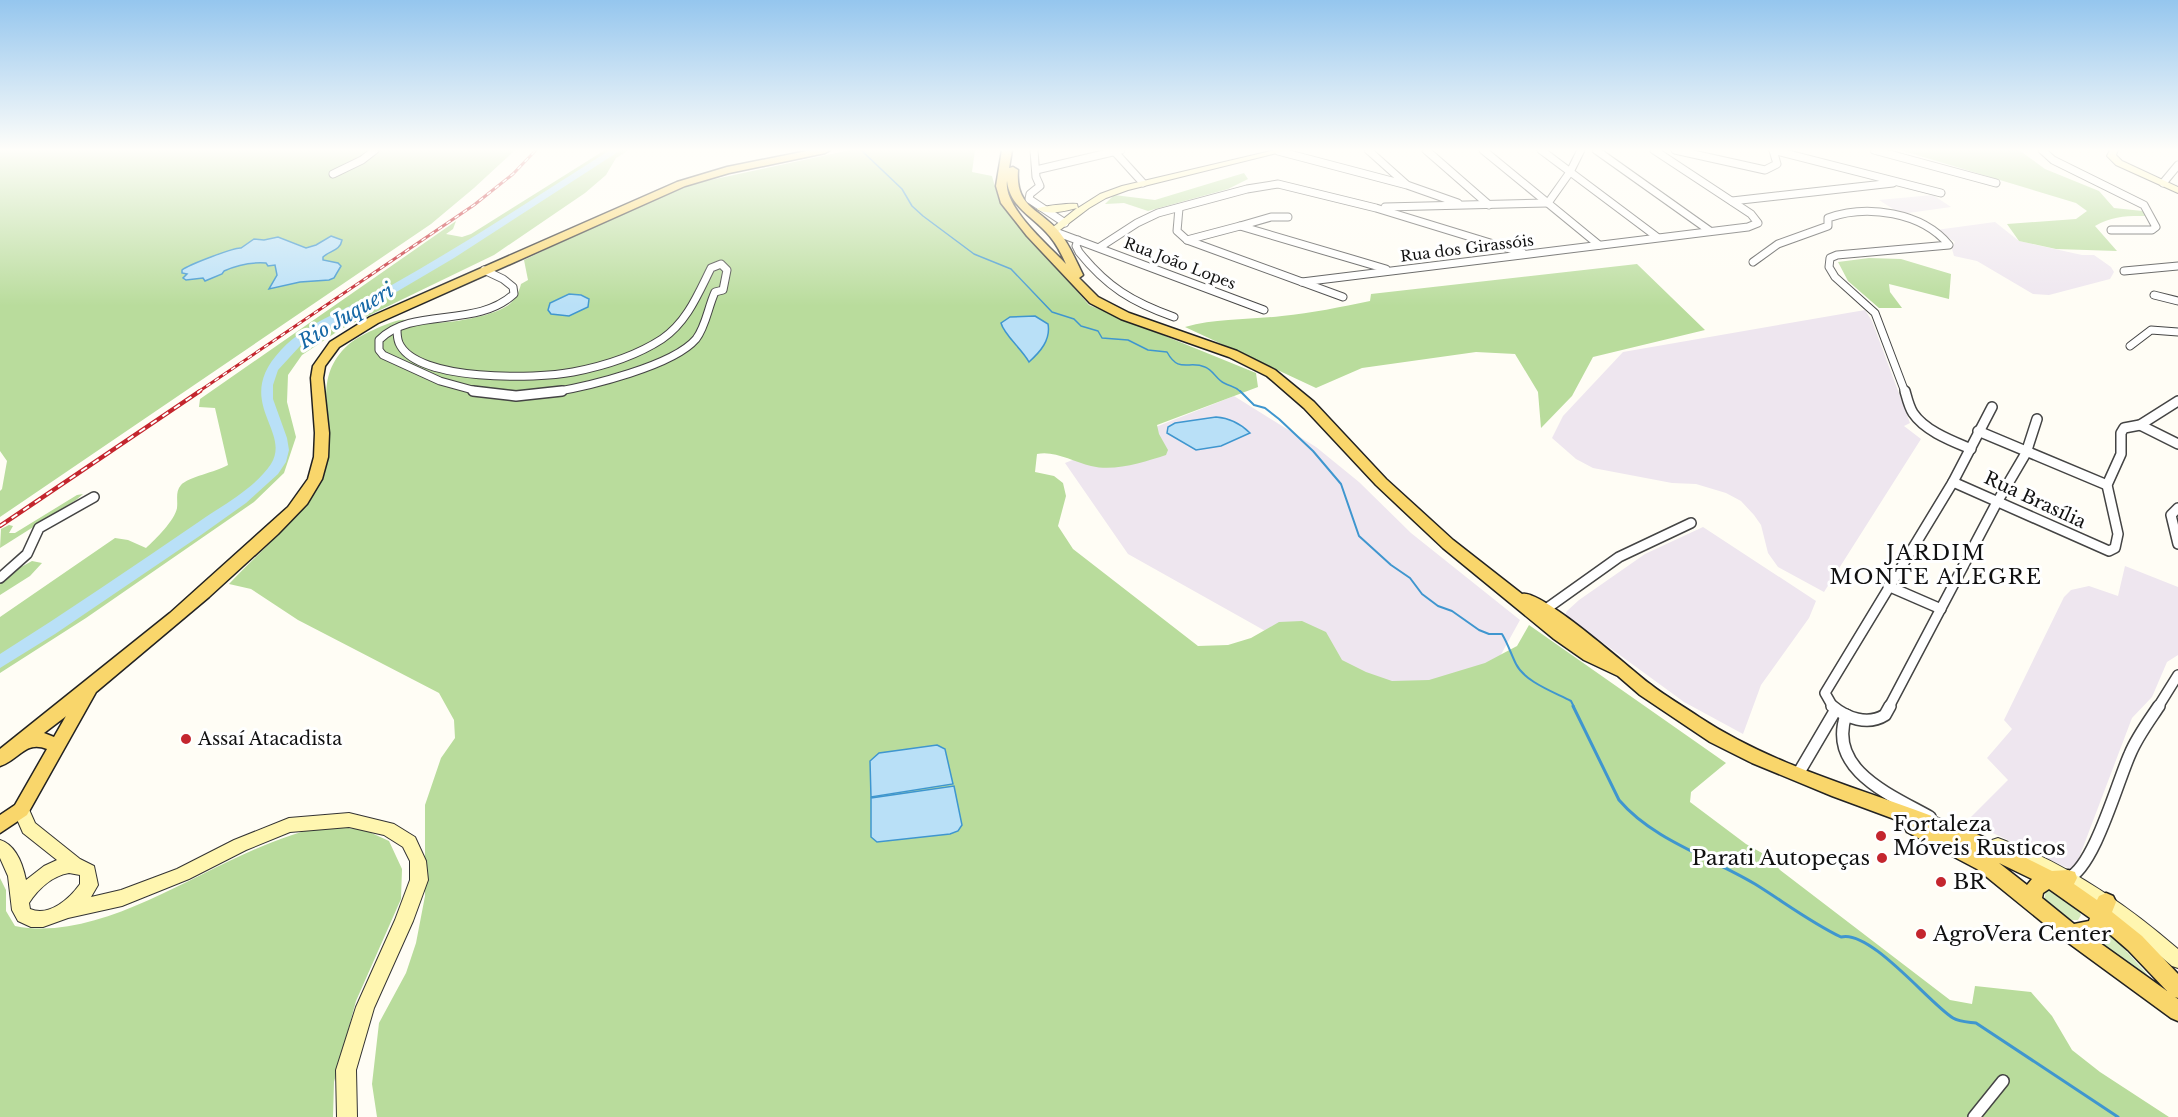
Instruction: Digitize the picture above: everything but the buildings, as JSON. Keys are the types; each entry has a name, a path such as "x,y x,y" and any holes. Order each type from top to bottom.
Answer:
{"main road":[{"path":"0,759 234,566 308,492 320,466 322,448 323,429 317,374 319,365 334,345 374,320 639,202"},
{"path":"1006,202 1031,234 1083,290 1107,309 1233,354 1271,373 1327,423 1402,502 1448,544 1560,635 1590,656 1619,670 1716,737 1758,759 1873,805 1953,832 2059,878 2080,898 2104,909 2178,988"},
{"path":"1019,202 1048,227 1077,274 1083,290"},
{"path":"1031,234 1043,237 1048,235 1048,227"},
{"path":"1495,580 1546,609 1598,649 1619,670"},
{"path":"0,825 21,810 91,686"},
{"path":"22,741 40,739 57,746"},
{"path":"1873,805 1984,864 2032,899 2070,933 2178,1011"},
{"path":"2032,899 2036,886 2059,878"},
{"path":"2070,933 2089,932 2098,925 2104,909"}],"street":[{"path":"1033,202 1061,220"},
{"path":"1042,209 1063,209 1081,202"},
{"path":"1048,227 1092,202"},
{"path":"1100,247 1148,217 1200,202"},
{"path":"1352,202 1528,255"},
{"path":"1454,202 1462,205"},
{"path":"1486,202 1489,205"},
{"path":"1610,202 1657,237"},
{"path":"1669,202 1710,231"},
{"name":"Rua dos Girassóis","path":"1302,282 1748,227 1758,223 1755,218 1733,202"},
{"path":"2111,230 2152,230 2156,226 2149,209 2138,202"},
{"path":"1376,208 1548,203 1599,245"},
{"path":"1061,220 1074,206"},
{"path":"1179,208 1177,231 1187,240 1343,297"},
{"path":"1753,262 1765,249 1800,234 1826,228 1828,218 1840,214 1893,213 1913,219 1942,236 1949,245 1837,255 1830,258 1829,267 1835,277 1875,313 1913,413 1937,434 1971,449"},
{"path":"1187,240 1265,218 1288,217"},
{"path":"1240,225 1390,270"},
{"name":"Rua João Lopes","path":"1048,227 1264,309"},
{"path":"1078,240 1076,246 1078,252 1113,290 1128,300 1174,317"},
{"path":"397,329 398,339 403,349 414,357 445,368 481,375 517,377 555,375 620,358 661,339 684,321 711,268 721,264 726,267 723,290 715,292 699,334 691,344 650,365 576,387 518,396 469,390 383,355 379,350 379,340 383,335 397,329 428,320 479,312 503,304 514,294 513,287 503,279 484,270"},
{"path":"2124,271 2178,266"},
{"path":"2154,295 2178,301"},
{"path":"2130,346 2146,331 2155,329 2178,332"},
{"path":"1978,431 2107,485 2121,454 2121,433 2124,428 2140,425 2178,401"},
{"path":"1992,408 1953,482 1825,693 1827,704 1841,713 1871,721 1881,719 1998,500 2028,451 2037,419"},
{"path":"2140,425 2178,444"},
{"name":"Rua Brasília","path":"1953,482 1998,500 2103,550 2112,550 2115,548 2118,534 2107,485"},
{"path":"0,578 27,554 39,528 94,497"},
{"path":"2178,508 2171,515 2178,544"},
{"path":"1546,609 1619,557 1691,523"},
{"path":"1888,586 1941,609"},
{"path":"2059,878 2076,875 2086,859 2112,804 2130,753 2178,675"},
{"path":"1798,774 1841,713"},
{"path":"1841,713 1840,733 1843,749 1853,767 1864,778 1953,832"},
{"path":"21,810 29,828 75,865 88,871 89,885 84,894 66,910"},
{"path":"0,847 10,855 15,867 21,900 20,909 31,919 41,919 66,910 122,898 183,874 240,845 289,825 350,820 388,829 409,842 418,861 419,880 404,921 365,1007 346,1070 347,1117"},
{"path":"21,900 43,875 65,866 75,865"},
{"path":"2104,909 2135,923 2178,960"},
{"path":"1974,1117 2003,1081"}],"shaded area":[{"path":"1882,202 1944,202 1951,207 1901,214"},
{"path":"1995,222 2019,241 2082,255 2094,255 2111,267 2114,272 2110,279 2049,295 2033,294 1977,261 1954,256 1952,249 1955,242 1936,230"},
{"path":"1865,310 1872,321 1910,423 1904,426 1921,439 1824,592 1778,567 1768,553 1761,525 1741,501 1726,493 1696,484 1672,483 1593,468 1576,459 1552,438 1563,416 1623,352"},
{"path":"1234,396 1316,447 1359,482 1411,533 1520,620 1498,660 1475,676 1381,696 1128,554 1065,463"},
{"path":"1703,527 1816,601 1809,618 1761,685 1743,734 1684,702 1565,615 1579,600 1645,554"},
{"path":"2125,566 2178,587 2178,655 2167,662 2152,697 2132,718 2074,871 1967,821 2008,780 1987,758 2012,729 2004,720 2064,597 2071,590 2089,586 2118,596"}],"green space":[{"path":"0,202 457,202 431,224 0,517 0,491 7,461 0,451"},
{"path":"522,202 572,202 494,255 341,329 302,355 288,375 287,402 296,437 284,473 254,502 86,618 0,673 0,617 115,538 128,540 146,548 173,518 177,508 177,493 181,485 190,479 228,465 215,408 199,407 200,399 456,221 453,229 446,234 462,237 471,234"},
{"path":"645,202 1000,202 1089,305 1256,373 1258,387 1157,425 1168,450 1166,455 1129,465 1100,468 1064,457 1037,454 1035,472 1054,476 1063,483 1066,496 1058,526 1073,549 1198,646 1228,645 1251,638 1279,622 1302,621 1326,632 1342,660 1392,681 1429,680 1485,663 1517,646 1529,625 1726,763 1691,792 1690,802 1746,844 1769,857 1780,870 1950,1000 1972,1004 1975,986 2031,992 2052,1016 2072,1050 2100,1072 2169,1117 377,1117 372,1084 379,1023 406,973 416,943 425,896 425,805 441,758 455,738 454,720 439,693 298,620 251,589 229,584 291,521 320,482 327,464 329,446 326,394 328,377 335,361 348,345 373,330 396,321 443,322 478,317 499,310 512,302 521,284 528,280 524,260"},
{"path":"1107,202 1180,202 1148,211 1124,203 1105,204"},
{"path":"2073,202 2109,202 2114,208 2152,212 2155,216 2117,218 2095,226 2117,251 2056,249 2019,241 2007,224 2076,219 2087,211"},
{"path":"1869,258 1901,259 1951,274 1949,299 1889,284 1890,292 1902,308 1879,308 1848,281 1838,262"},
{"path":"1637,264 1705,330 1593,357 1572,396 1541,428 1538,392 1515,354 1476,352 1362,368 1316,388 1185,327 1209,322 1326,310 1370,301 1371,294"},
{"path":"83,494 0,548 1,529 9,525 13,526 9,533 15,533 77,495"},
{"path":"32,561 42,563 30,576 0,595 0,572 23,566"},
{"path":"328,826 365,830 389,841 402,869 401,899 356,1001 334,1082 333,1117 0,1117 0,878 6,890 6,911 15,926 53,928 92,921 132,907 251,851 290,836"},
{"path":"2053,890 2078,908 2081,915 2078,920 2066,920 2044,900 2046,891"},
{"path":"2111,934 2165,994 2096,946"}],"water":[{"path":"331,236 342,240 341,244 323,257 323,260 338,263 341,266 334,278 329,280 300,282 269,289 277,275 275,265 268,266 266,263 234,267 205,281 203,278 186,280 183,278 187,274 182,273 182,270 221,253 241,248 254,239 264,240 278,237 306,248"},
{"path":"569,294 581,295 589,299 588,307 569,316 551,314 548,310 550,303"},
{"path":"1035,316 1048,324 1048,335 1041,350 1029,362 1001,323 1010,317"},
{"path":"1216,417 1234,422 1250,433 1221,446 1196,450 1167,433 1168,427 1175,423"},
{"path":"937,745 945,749 953,784 871,797 870,761 879,753"},
{"path":"954,786 962,825 958,831 950,834 877,842 871,837 871,798"}],"waterway":[{"name":"Rio Juqueri","path":"0,662 99,598 216,517 253,490 273,471 279,462 282,450 267,399 267,385 272,370 285,353 322,326 394,289 535,202"},
{"path":"910,202 923,216 974,254 1011,269 1052,312 1074,319 1081,326 1098,331 1102,338 1128,340 1148,350 1167,352 1171,359 1180,365 1205,367 1222,382 1241,392"},
{"path":"1241,392 1254,405 1265,408 1279,419 1313,451 1341,484 1359,536 1391,565 1410,578 1422,594 1438,606 1452,611 1479,630 1489,634 1502,634 1520,670 1540,686 1571,701 1574,707"},
{"path":"1573,706 1619,800 1648,826 1683,847 1738,874 1841,937 1853,938 1867,944 1883,955 1953,1018 1976,1023 2118,1117"}],"railway":[{"path":"198,392 478,202"},
{"path":"0,526 200,391"}],"place":[{"name":"Assaí Atacadista","path":"186,739"},
{"name":"Fortaleza Móveis Rusticos","path":"1881,836"},
{"name":"Parati Autopeças","path":"1882,858"},
{"name":"BR","path":"1941,882"},
{"name":"AgroVera Center","path":"1921,934"}],"district":[{"name":"JARDIM MONTE ALEGRE","path":"1936,565"}]}
